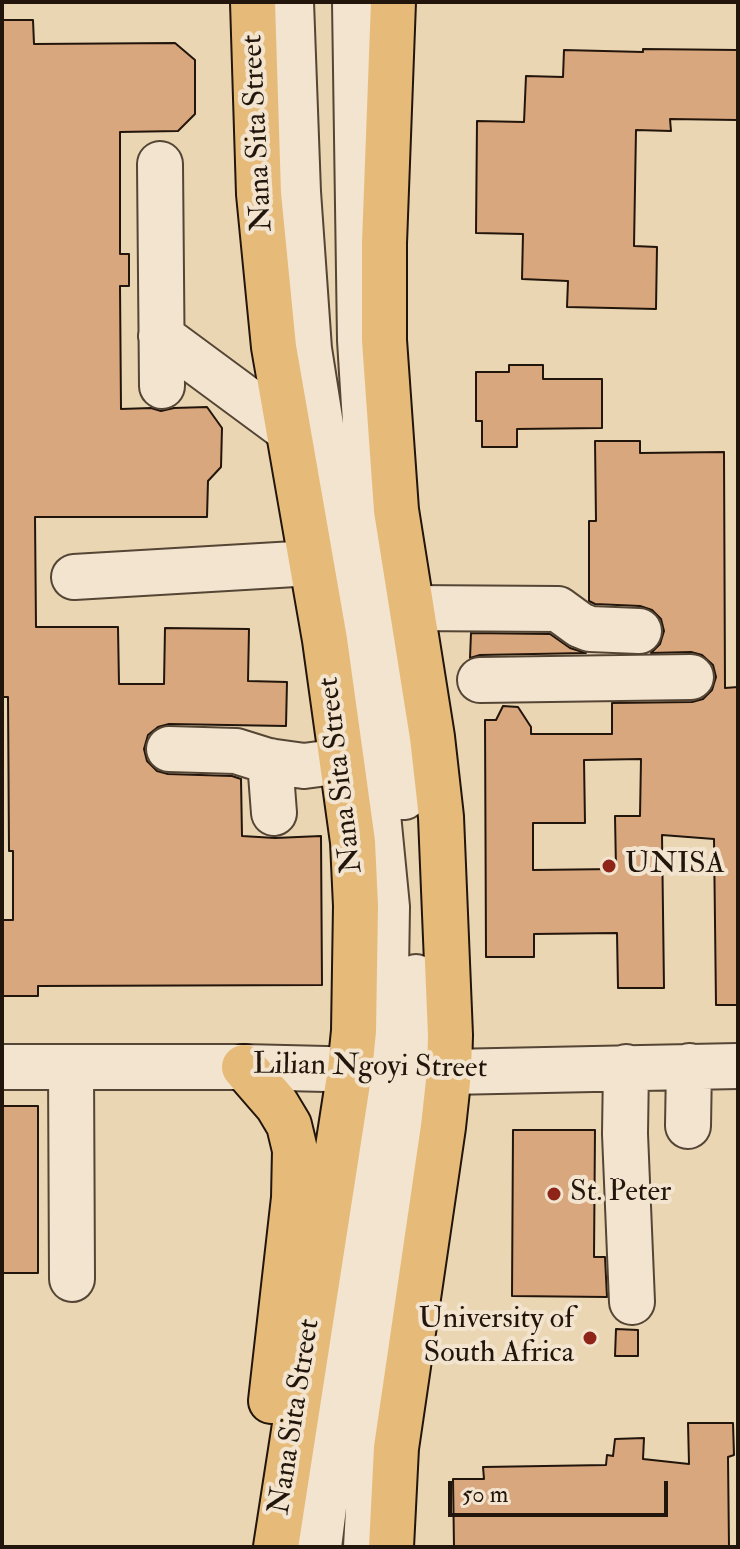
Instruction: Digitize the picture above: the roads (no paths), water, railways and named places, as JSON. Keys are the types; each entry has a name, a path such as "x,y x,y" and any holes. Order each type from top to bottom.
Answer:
{"main road":[{"name":"Nana Sita Street","path":"253,2 259,194 274,347 312,563 353,842 356,906 354,1031 399,1071 396,1448 391,1547"},
{"name":"Nana Sita Street","path":"274,1547 399,1071 441,817 391,459 384,340 384,243 393,2"},
{"path":"244,1067 277,1105 289,1125 295,1150 294,1198 271,1385 269,1497 274,1547"}],"street":[{"path":"291,2 298,192 309,349 376,794 399,1071 412,1127 373,1419 366,1547"},
{"path":"319,1547 378,1126 399,1071 416,951 392,632 368,471 365,427 360,324 355,2"},
{"path":"160,164 162,386"},
{"path":"161,336 287,429"},
{"path":"74,577 312,563"},
{"path":"411,608 558,609 590,629 639,631"},
{"path":"590,629 595,678"},
{"path":"480,680 691,677"},
{"path":"169,749 236,751 270,761 304,766 342,761"},
{"path":"270,761 274,813"},
{"path":"688,1126 689,1066"},
{"name":"Lilian Ngoyi Street","path":"2,1067 244,1067 399,1071 738,1066"},
{"path":"71,1067 72,1279"},
{"path":"626,1067 625,1134 632,1302"}],"place":[{"name":"UNISA","path":"609,866"},
{"name":"St. Peter","path":"554,1194"},
{"name":"University of South Africa","path":"590,1338"}]}
